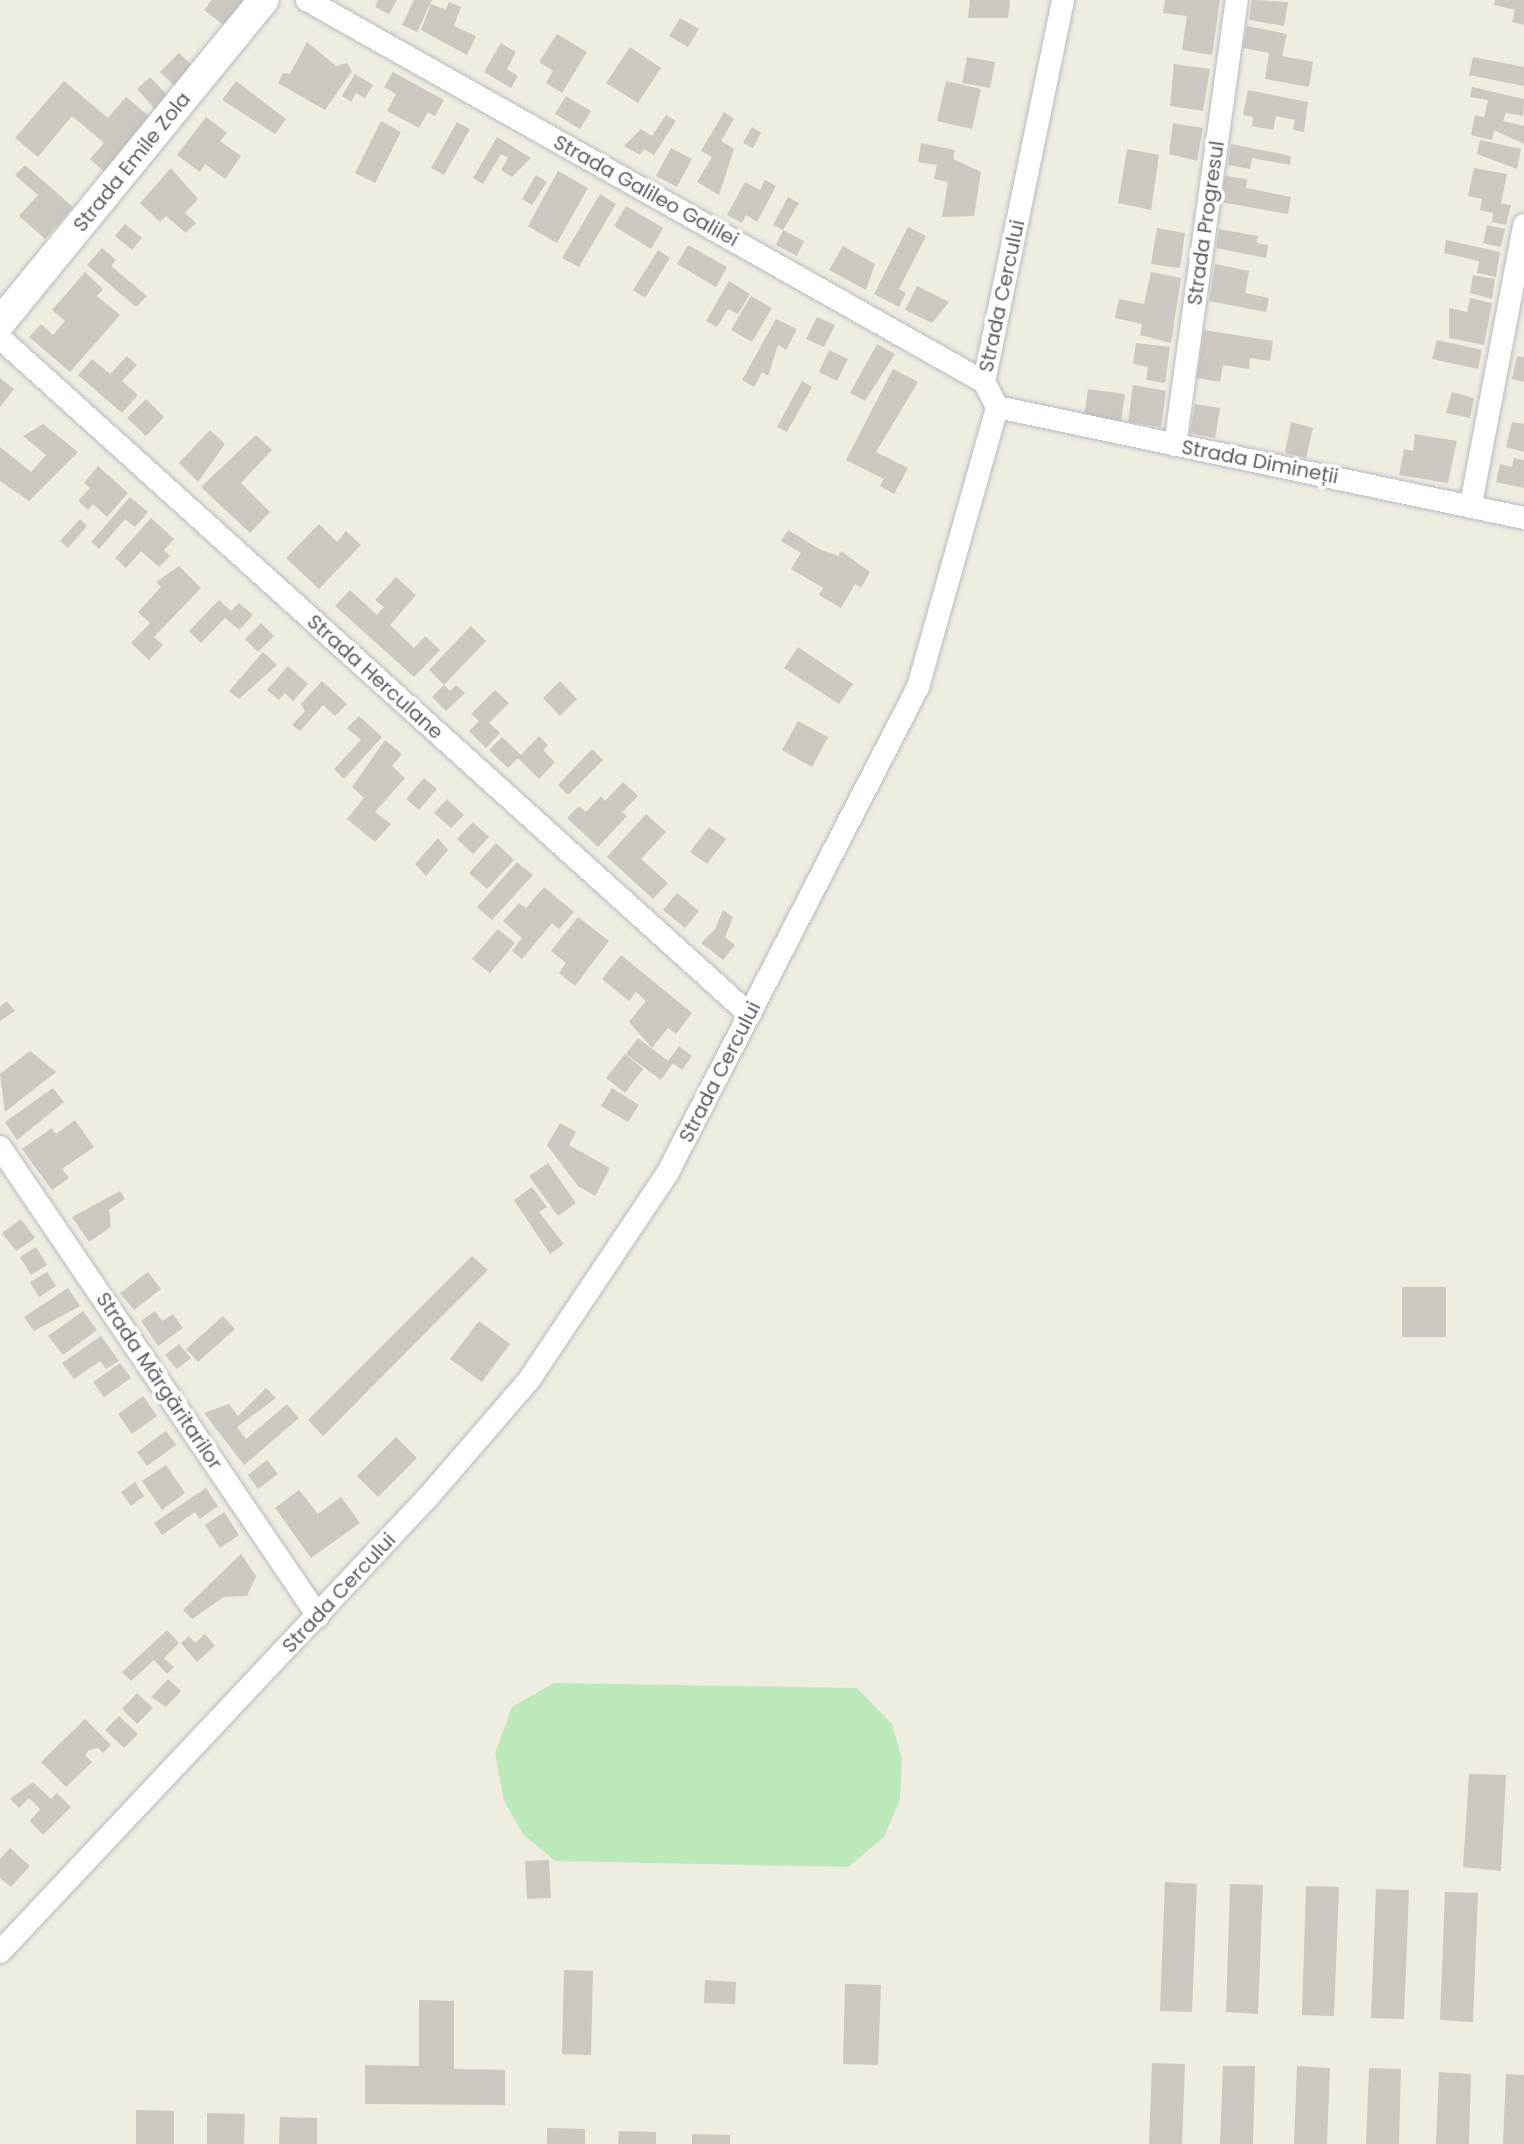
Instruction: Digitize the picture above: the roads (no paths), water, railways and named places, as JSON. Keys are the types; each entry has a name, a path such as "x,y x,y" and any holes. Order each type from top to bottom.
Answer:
{"main road":[{"name":"Strada Emile Zola","path":"0,323 263,0"}],"street":[{"name":"Strada Galileo Galilei","path":"307,0 984,382"},
{"name":"Strada Cercului","path":"0,1952 318,1616 458,1462 576,1316 667,1174 918,687 997,407 984,382 1063,0"},
{"name":"Strada Progresul","path":"1175,445 1237,0"},
{"path":"1471,504 1524,225"},
{"name":"Strada Herculane","path":"0,338 750,1015"},
{"name":"Strada Dimineții","path":"997,407 1471,504 1524,518"},
{"name":"Strada Mărgăritarilor","path":"0,1147 318,1616"}]}
